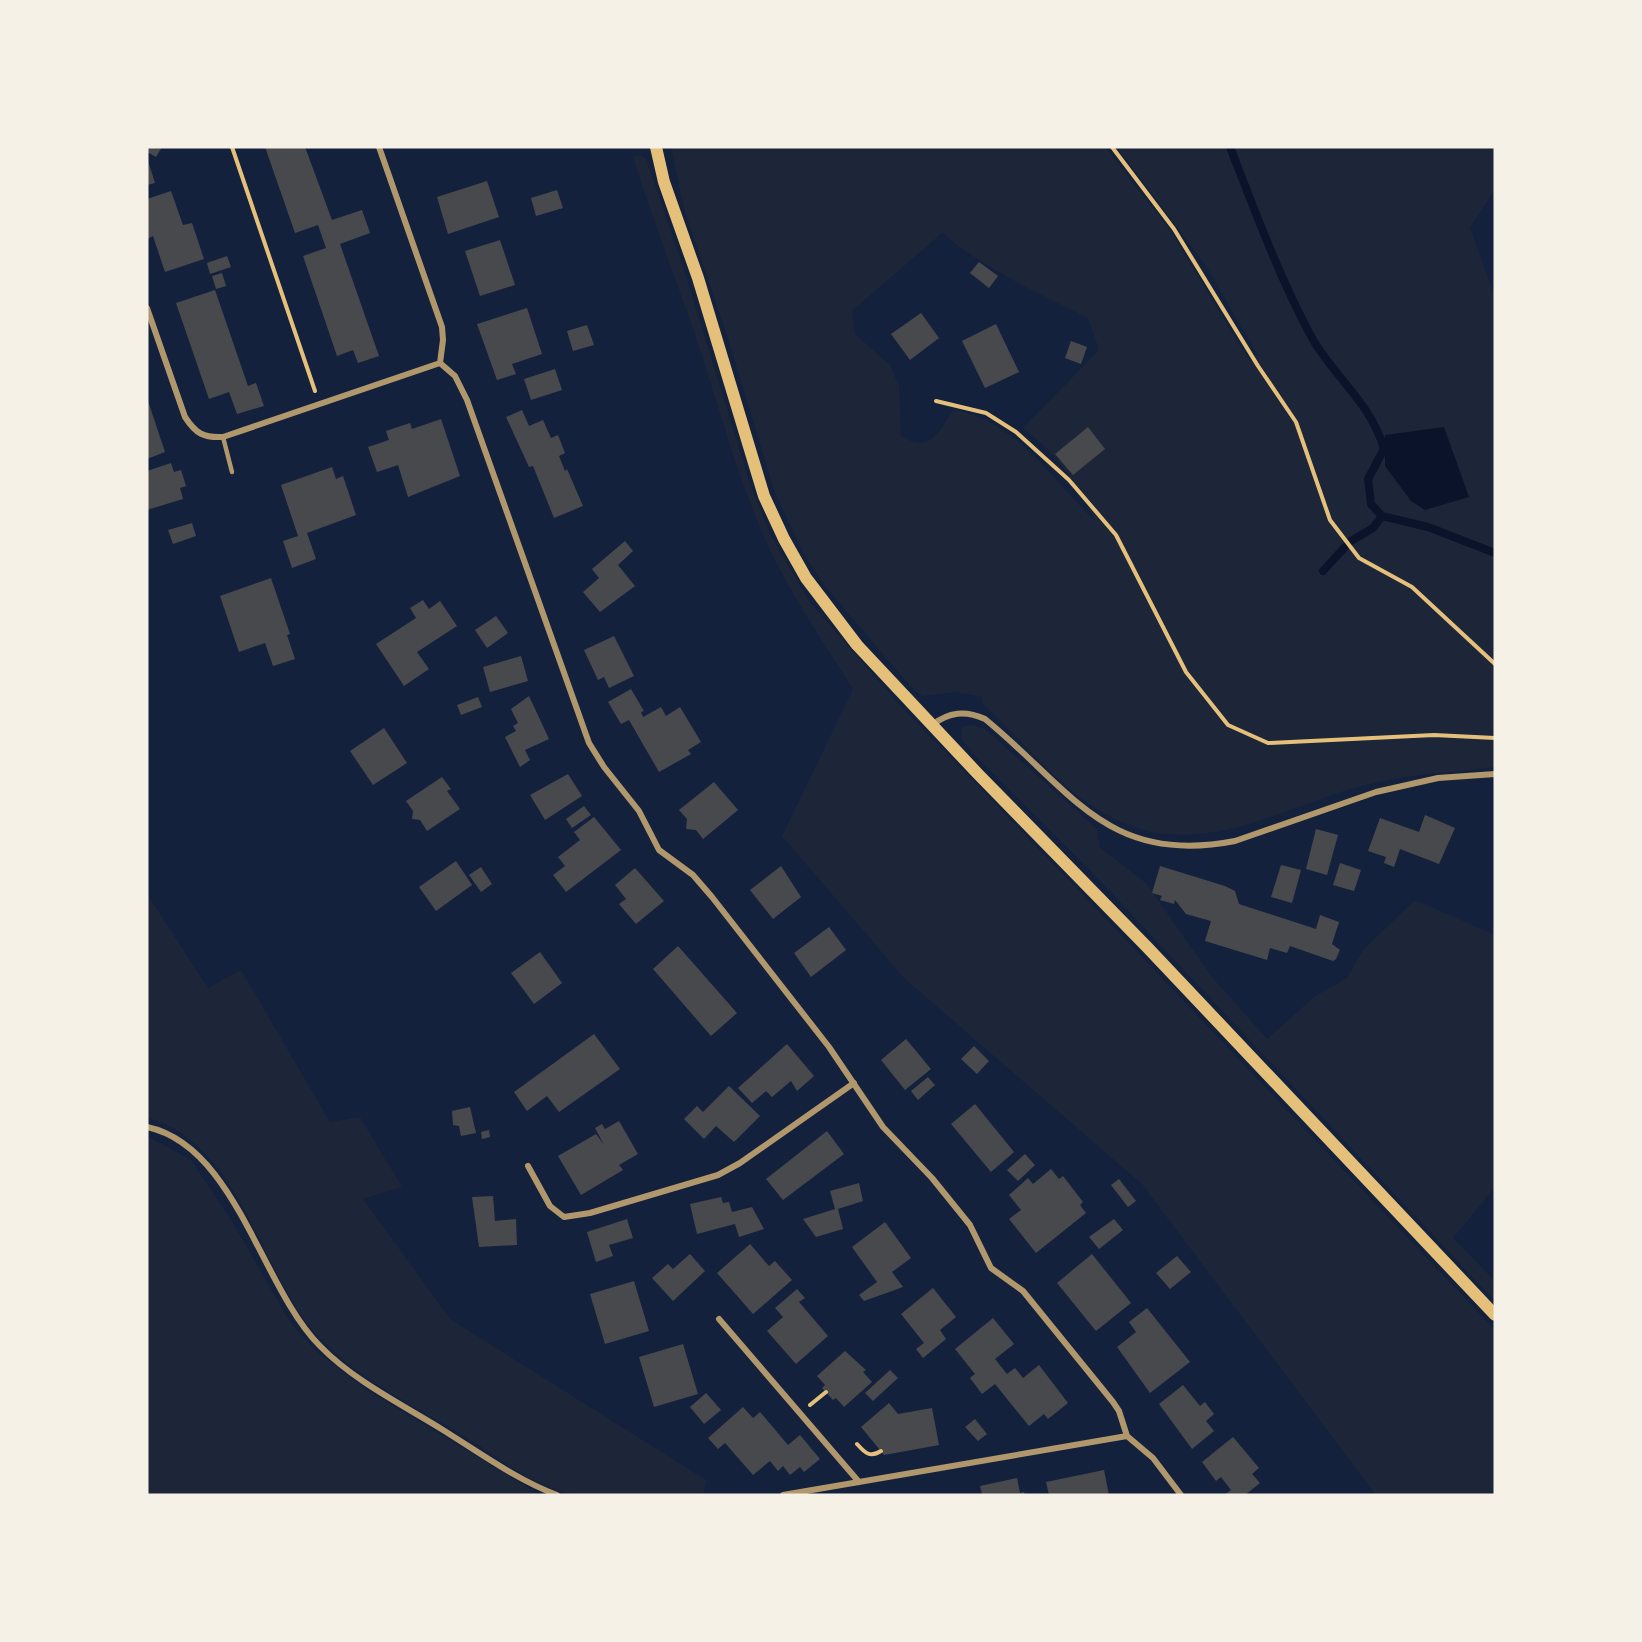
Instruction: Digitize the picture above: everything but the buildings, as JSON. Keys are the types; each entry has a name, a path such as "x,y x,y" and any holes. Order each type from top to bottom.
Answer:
{"main road":[{"path":"656,147 664,182 698,278 764,496 776,524 806,578 857,645 1147,946 1495,1315"}],"street":[{"path":"379,147 442,327 440,363"},
{"path":"147,308 185,417 192,428 206,438 223,437 440,363"},
{"path":"440,363 455,376 468,400 589,744 603,767 647,822 659,850 693,875 712,897 854,1083 884,1127 932,1178 970,1224 991,1268 1023,1292 1113,1402 1119,1411 1127,1436 1153,1458 1181,1495"},
{"path":"932,725 954,713 971,712 985,719 1097,819 1135,838 1175,847 1212,846 1235,841 1376,792 1438,778 1495,774"},
{"path":"528,1166 550,1206 564,1217 590,1213 718,1175 740,1163 854,1083"},
{"path":"147,1127 171,1136 195,1154 228,1197 282,1295 304,1329 319,1346 368,1384 513,1473 557,1495"},
{"path":"719,1319 859,1482"},
{"path":"783,1495 1127,1436"}],"lane":[{"path":"223,437 232,472"}],"path":[{"path":"232,147 319,403"},
{"path":"1112,147 1174,229 1258,366 1296,422 1330,520 1359,558 1412,587 1495,664"},
{"path":"936,401 986,413 1016,432 1069,480 1116,535 1186,672 1228,725 1268,743 1434,735 1495,738"},
{"path":"857,1444 865,1454 873,1455 881,1451"}],"shaded area":[{"path":"671,147 1105,147 1170,230 1249,361 1258,355 1206,266 1117,147 1495,147 1495,189 1470,228 1495,297 1495,767 1418,775 1373,783 1245,825 1213,832 1181,835 1148,831 1115,819 1078,796 982,703 982,697 956,692 922,696 911,687 825,586 804,554 775,493 726,332 684,209","holes":["942,233 1013,280 1088,318 1099,350 1023,428 1057,459 1080,493 1095,521 1016,439 977,416 954,410 934,438 921,443 901,436 899,386 890,365 855,334 852,311"]},
{"path":"640,155 646,158 685,273 750,484 769,532 809,601 896,701 1109,922 1495,1330 1495,1495 1376,1495 1142,1184 905,979 782,836 853,689 788,584 758,521 737,467 693,329 640,179 633,157"},
{"path":"1444,427 1469,497 1425,510 1411,501 1385,466 1385,435"},
{"path":"973,725 985,729 1097,829 1100,848 1146,883 1212,977 1267,1039 1314,997 1347,978 1364,949 1415,900 1495,935 1495,1187 1453,1238 1495,1281 1495,1301 1089,869 973,753 962,740 961,730 965,726"},
{"path":"147,894 208,988 241,970 330,1122 360,1117 402,1187 363,1199 450,1319 706,1480 703,1495 581,1496 546,1486 516,1470 381,1386 342,1359 325,1344 292,1301 243,1207 224,1177 203,1151 177,1130 147,1118"},
{"path":"147,1136 191,1160 230,1218 290,1322 315,1350 365,1389 540,1495 147,1495"}],"waterway":[{"path":"1230,147 1278,268 1300,315 1321,352 1362,404 1378,433 1384,449 1368,479 1371,504 1382,516 1428,527 1495,553"},
{"path":"1351,541 1373,528 1382,516"},
{"path":"1323,571 1345,547"}]}
